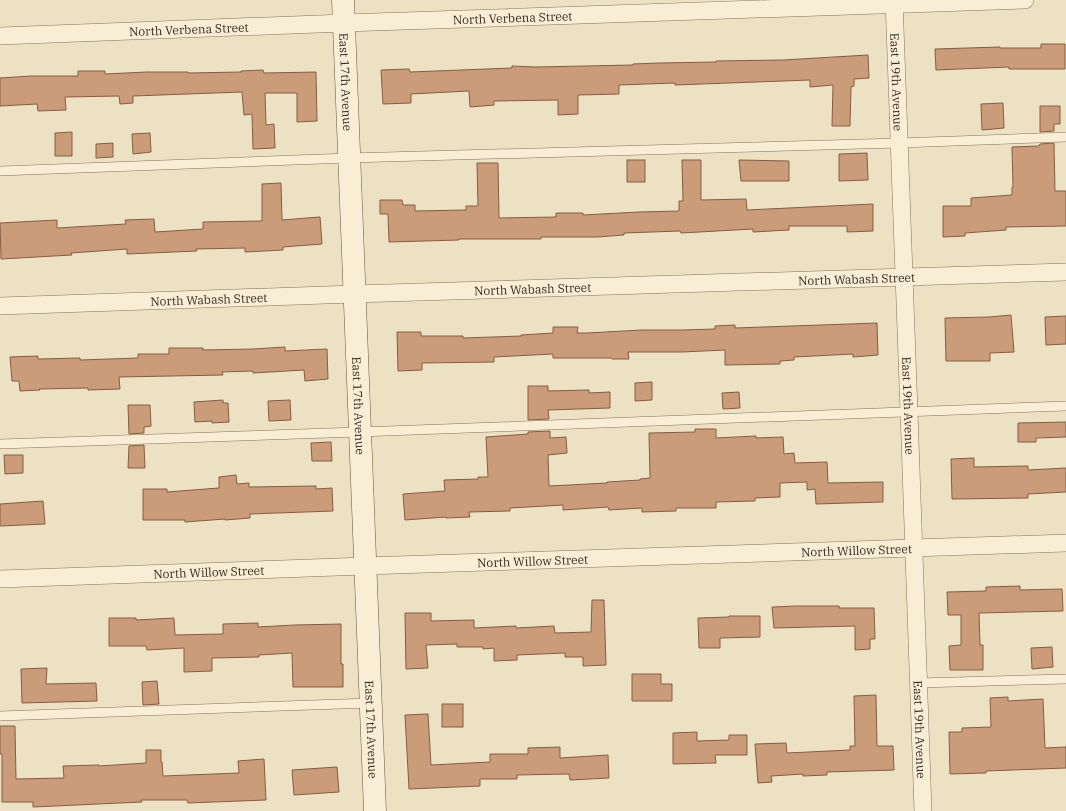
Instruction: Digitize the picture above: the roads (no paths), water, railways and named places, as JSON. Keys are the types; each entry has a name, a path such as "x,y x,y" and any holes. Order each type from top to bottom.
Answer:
{"street":[{"name":"East 17th Avenue","path":"343,0 375,811"},
{"name":"North Verbena Street","path":"0,36 894,2 1025,0"},
{"name":"East 19th Avenue","path":"894,2 910,412 923,811"},
{"name":"North Wabash Street","path":"0,306 1066,272"},
{"name":"North Willow Street","path":"0,579 1066,543"}],"lane":[{"path":"0,170 1066,137"},
{"path":"0,444 1066,406"},
{"path":"918,683 1066,678"},
{"path":"0,716 370,703"}]}
